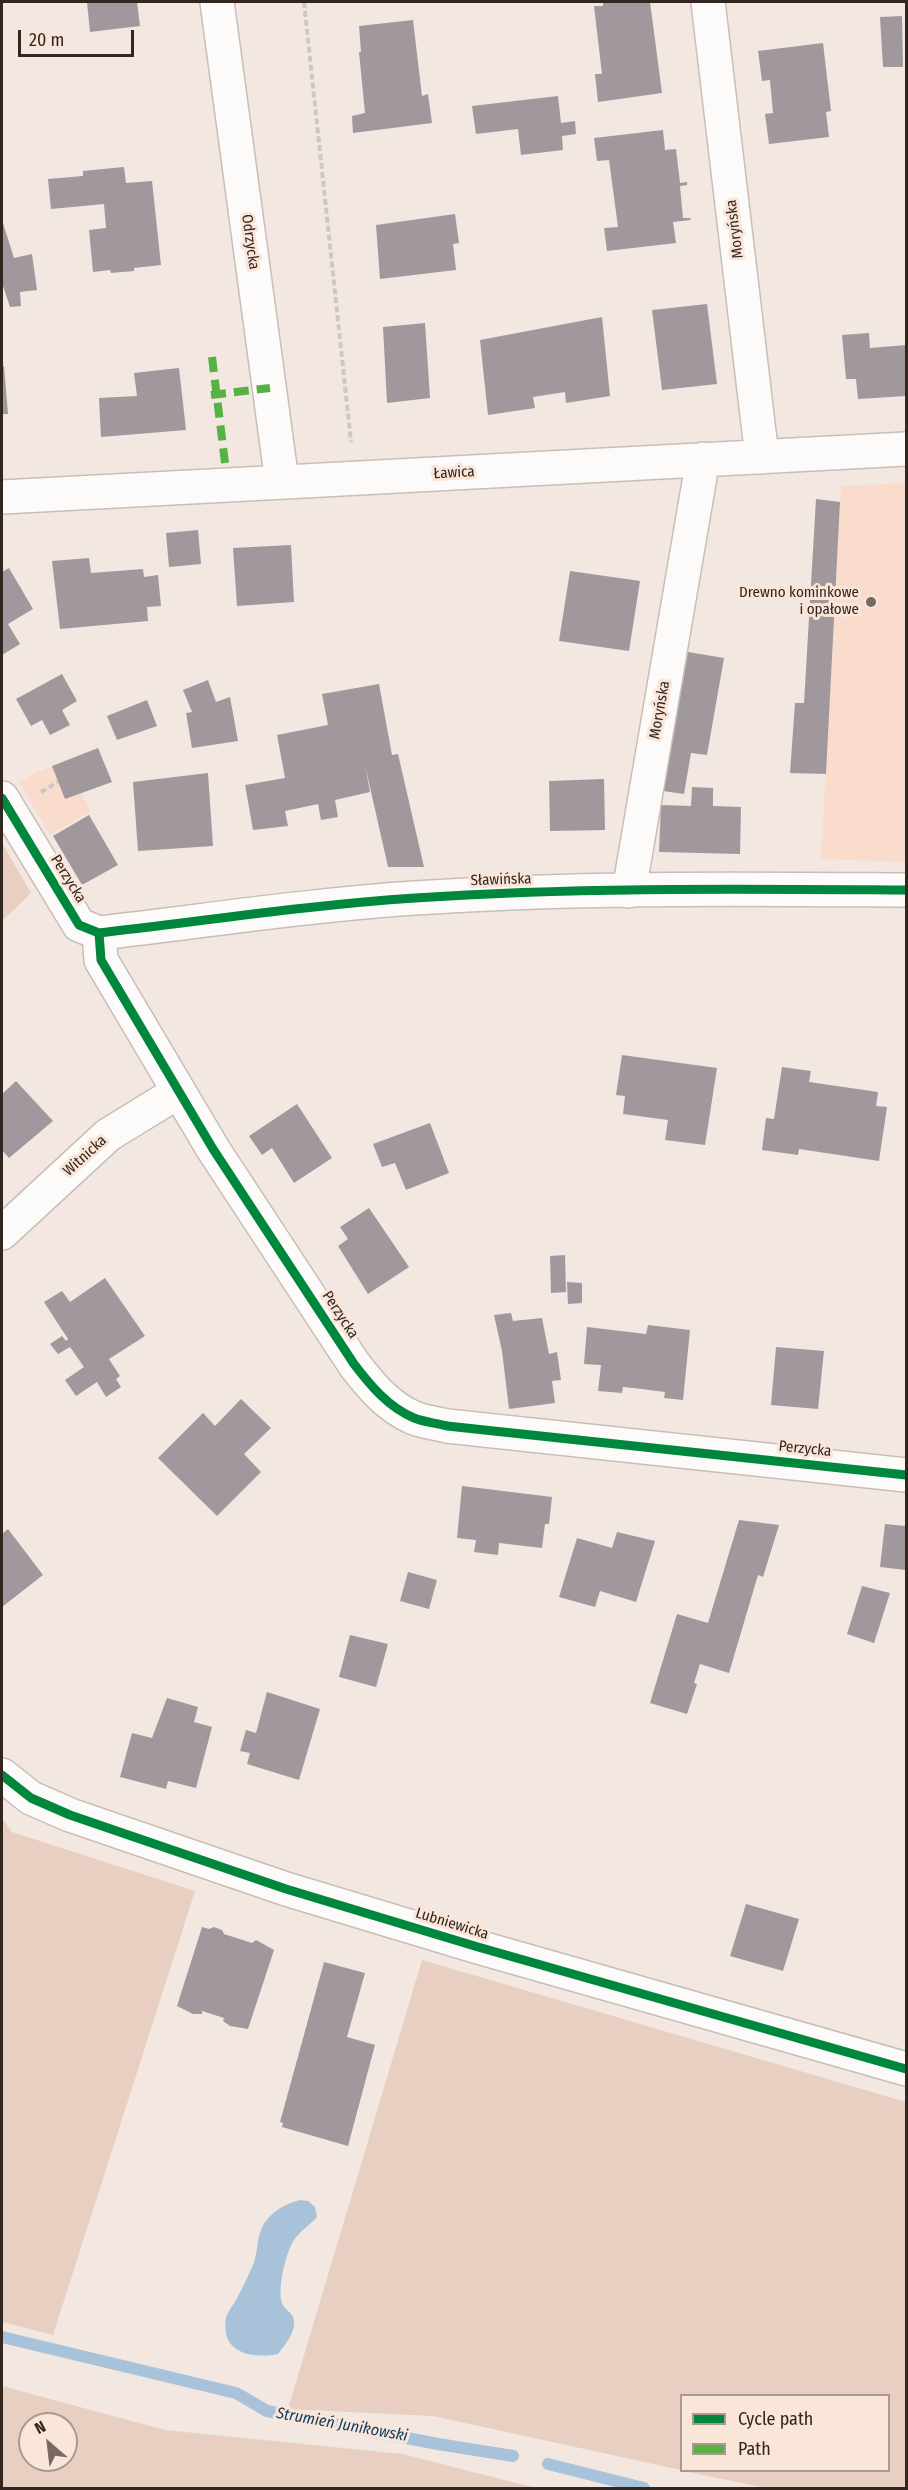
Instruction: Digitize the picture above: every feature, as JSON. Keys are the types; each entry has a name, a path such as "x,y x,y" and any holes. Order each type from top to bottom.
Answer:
{"street":[{"name":"Odrzycka","path":"217,2 282,482"},
{"name":"Moryńska","path":"708,2 762,457"},
{"name":"Ławica","path":"2,497 906,449"},
{"name":"Moryńska","path":"630,891 703,459"},
{"name":"Perzycka","path":"2,798 79,925 99,933 100,960 213,1149 354,1364 371,1385 392,1405 414,1418 447,1426 906,1475"},
{"name":"Sławińska","path":"99,933 261,912 417,898 630,891 906,890"},
{"name":"Witnicka","path":"2,1233 108,1135 178,1092"},
{"name":"Lubniewicka","path":"2,1775 31,1798 70,1815 286,1889 478,1947 906,2069"}],"path":[{"path":"304,2 351,443"}],"shaded area":[{"name":"Drewno kominkowe i opałowe","path":"906,483 906,862 821,859 841,486"},
{"path":"69,760 81,793 91,811 50,835 19,782 37,772"},
{"path":"2,843 31,893 2,921"},
{"path":"2,1818 12,1832 195,1891 53,2335 2,2322"},
{"path":"422,1960 906,2102 906,2488 766,2488 688,2472 890,2472 890,2394 680,2394 680,2470 433,2416 288,2409"},
{"path":"2,2386 165,2430 402,2454 536,2488 2,2488"}],"water":[{"path":"300,2200 308,2201 315,2207 317,2217 294,2240 283,2271 281,2297 283,2305 293,2317 294,2327 278,2354 248,2354 233,2346 228,2339 225,2330 226,2318 253,2265 261,2231 266,2221 285,2205"}],"building":[{"path":"87,2 137,2 140,26 90,32"},
{"path":"603,2 650,2 662,93 598,102 595,74 602,74 594,6 603,6"},
{"path":"902,16 903,67 883,67 880,17"},
{"path":"413,20 422,96 428,94 432,123 353,133 352,116 365,113 359,26"},
{"path":"823,43 831,111 826,112 829,137 769,144 765,114 773,113 770,80 762,81 758,51"},
{"path":"558,96 561,123 575,121 576,134 562,136 563,150 521,155 518,129 476,134 472,106"},
{"path":"663,130 665,150 676,149 680,183 687,182 687,185 680,186 683,218 691,220 673,222 676,243 607,251 604,228 618,227 609,160 597,161 594,138"},
{"path":"124,167 126,183 152,181 161,265 134,268 134,271 93,272 89,230 106,228 104,204 51,209 48,179 83,176 83,171"},
{"path":"455,214 459,243 453,244 456,270 380,279 376,225"},
{"path":"2,220 14,258 32,254 37,290 20,292 21,306 10,307 2,283"},
{"path":"707,304 717,384 662,390 652,310"},
{"path":"602,317 610,396 566,403 565,392 533,397 535,408 488,415 480,340"},
{"path":"425,323 430,398 387,403 383,327"},
{"path":"869,333 870,348 906,345 906,396 858,399 856,379 846,379 842,335"},
{"path":"2,366 4,366 8,414 2,414"},
{"path":"179,368 186,430 101,437 99,398 137,396 134,373"},
{"path":"816,499 840,502 826,774 790,773 795,703 804,703"},
{"path":"198,530 201,564 169,567 166,533"},
{"path":"291,545 294,602 237,606 233,548"},
{"path":"89,558 91,573 143,569 144,577 158,575 161,606 147,607 148,621 60,629 52,561"},
{"path":"9,568 33,609 8,624 20,644 2,655 2,572"},
{"path":"570,571 640,581 629,651 559,641"},
{"path":"688,652 724,658 707,755 691,753 684,794 663,791"},
{"path":"62,674 77,701 62,710 70,725 50,735 42,720 31,726 16,699"},
{"path":"208,680 216,702 230,697 238,741 192,748 186,713 192,712 183,690"},
{"path":"379,684 392,755 398,754 424,867 388,867 365,765 370,792 335,800 338,817 321,820 318,804 285,811 288,826 253,830 245,785 285,778 277,735 328,725 322,694"},
{"path":"147,700 157,726 117,740 107,716"},
{"path":"98,748 112,782 65,799 52,766"},
{"path":"208,773 213,846 138,851 133,782"},
{"path":"604,779 605,830 550,831 549,781"},
{"path":"692,787 713,788 713,806 741,807 740,854 659,852 661,805 691,806"},
{"path":"89,815 118,865 82,885 53,836"},
{"path":"622,1055 717,1068 705,1145 665,1140 668,1120 623,1114 625,1096 616,1095"},
{"path":"782,1067 811,1071 809,1082 878,1092 876,1106 887,1107 879,1161 799,1149 798,1155 762,1150 766,1118 774,1119"},
{"path":"16,1081 53,1121 9,1158 2,1150 2,1094"},
{"path":"297,1104 332,1158 294,1183 272,1148 262,1155 249,1136"},
{"path":"430,1123 449,1173 406,1190 395,1163 382,1167 373,1144"},
{"path":"369,1208 409,1267 368,1294 338,1246 348,1239 340,1227"},
{"path":"565,1255 566,1292 551,1293 550,1256"},
{"path":"105,1278 145,1336 109,1359 120,1376 116,1379 121,1387 106,1397 97,1382 76,1396 65,1380 84,1367 70,1347 58,1354 50,1344 62,1336 66,1341 68,1339 44,1302 62,1291 70,1302"},
{"path":"567,1282 582,1283 582,1303 568,1304"},
{"path":"511,1313 513,1321 542,1318 549,1354 557,1352 561,1380 552,1381 555,1403 509,1409 502,1351 494,1315"},
{"path":"648,1325 690,1330 683,1400 664,1398 665,1392 642,1389 623,1387 622,1393 598,1391 601,1365 584,1364 587,1327 646,1334"},
{"path":"776,1347 824,1351 818,1409 771,1405"},
{"path":"241,1399 271,1428 244,1454 261,1472 217,1516 158,1458 203,1413 215,1426"},
{"path":"462,1486 552,1497 549,1524 545,1524 542,1548 499,1543 498,1555 474,1552 476,1540 457,1538"},
{"path":"739,1520 779,1525 763,1577 758,1575 729,1673 700,1664 694,1683 697,1684 687,1714 650,1703 677,1614 708,1623"},
{"path":"885,1524 906,1526 906,1570 880,1567"},
{"path":"8,1529 43,1575 2,1607 2,1534"},
{"path":"617,1532 655,1541 636,1602 600,1591 595,1607 559,1597 577,1538 612,1548"},
{"path":"408,1572 437,1580 429,1609 400,1601"},
{"path":"862,1586 890,1593 874,1643 847,1634"},
{"path":"350,1635 388,1644 376,1687 339,1677"},
{"path":"267,1692 320,1709 299,1780 247,1764 250,1753 240,1751 246,1730 256,1733"},
{"path":"167,1698 198,1707 194,1722 212,1727 196,1788 168,1781 166,1789 120,1777 132,1733 152,1738"},
{"path":"746,1904 799,1919 783,1971 730,1956"},
{"path":"202,1927 209,1929 214,1927 222,1930 224,1934 252,1943 256,1940 274,1950 248,2029 230,2026 223,2021 224,2018 202,2011 202,2014 193,2014 177,2006"},
{"path":"324,1962 365,1973 347,2037 375,2045 348,2146 282,2127 283,2123 280,2122"}],"waterway":[{"name":"Strumień Junikowski","path":"2,2337 236,2393 267,2411 513,2456"},
{"name":"Strumień Junikowski","path":"548,2464 644,2488"}],"marked path":[{"path":"212,357 225,463"},
{"path":"211,395 270,388"}],"cycle path":[{"path":"2,798 79,925 99,933 336,905 476,894 660,889 906,890"},
{"path":"99,933 101,960 213,1149 354,1364 373,1387 396,1408 418,1419 447,1426 906,1475"},
{"path":"2,1775 31,1798 70,1815 286,1889 478,1947 906,2069"}],"place":[{"name":"Drewno kominkowe i opałowe","path":"871,602"}]}
